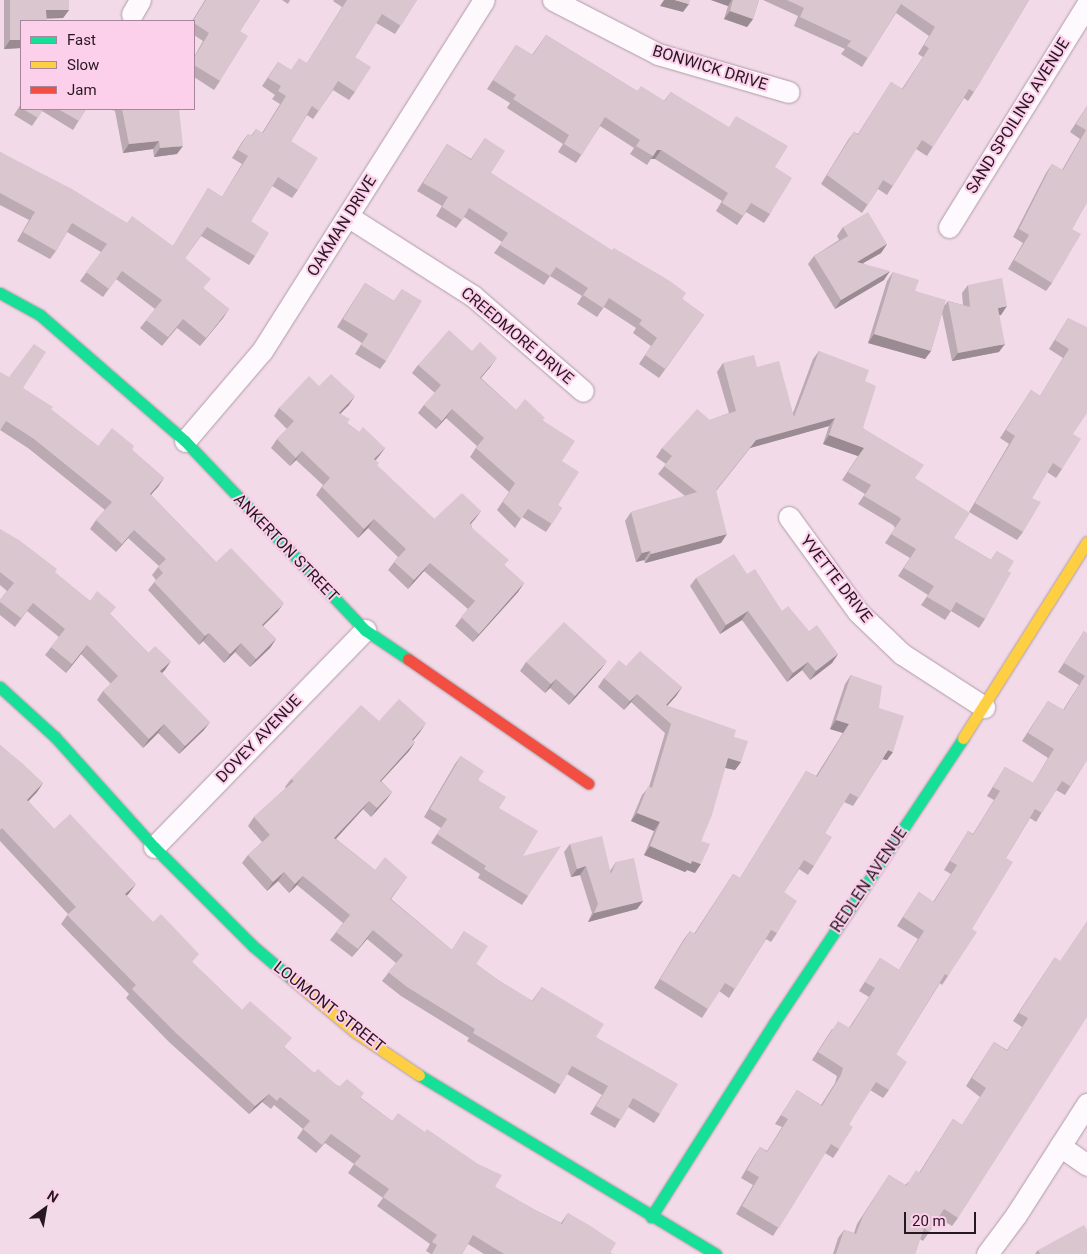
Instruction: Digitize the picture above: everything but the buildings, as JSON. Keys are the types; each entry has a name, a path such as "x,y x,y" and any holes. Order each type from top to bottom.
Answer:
{"street":[{"name":"OAKMAN DRIVE","path":"185,441 262,350 484,0"},
{"name":"BONWICK DRIVE","path":"553,0 658,54 789,92"},
{"name":"SAND SPOILING AVENUE","path":"949,227 1087,4"},
{"name":"CREEDMORE DRIVE","path":"348,217 473,296 583,391"},
{"name":"ANKERTON STREET","path":"0,293 40,315 185,441 364,630 588,783"},
{"name":"YVETTE DRIVE","path":"789,517 858,612 902,654 984,707"},
{"name":"REDLEN AVENUE","path":"651,1216 774,1023 984,707 1087,542"},
{"name":"DOVEY AVENUE","path":"154,847 364,630"},
{"name":"LOUMONT STREET","path":"0,687 55,737 154,847 253,946 355,1032 425,1079 716,1254"},
{"path":"987,1254 1087,1104"},
{"path":"1060,1146 1087,1165"}],"traffic: fast":[{"path":"0,293 40,315 185,441 365,630 408,659"},
{"path":"0,687 55,737 154,847 253,946 293,980"},
{"path":"651,1217 774,1023 963,738"},
{"path":"419,1075 716,1254"}],"traffic: slow":[{"path":"963,738 1087,542"},
{"path":"293,980 355,1032 419,1075"}],"traffic: jam":[{"path":"408,659 588,783"}]}
